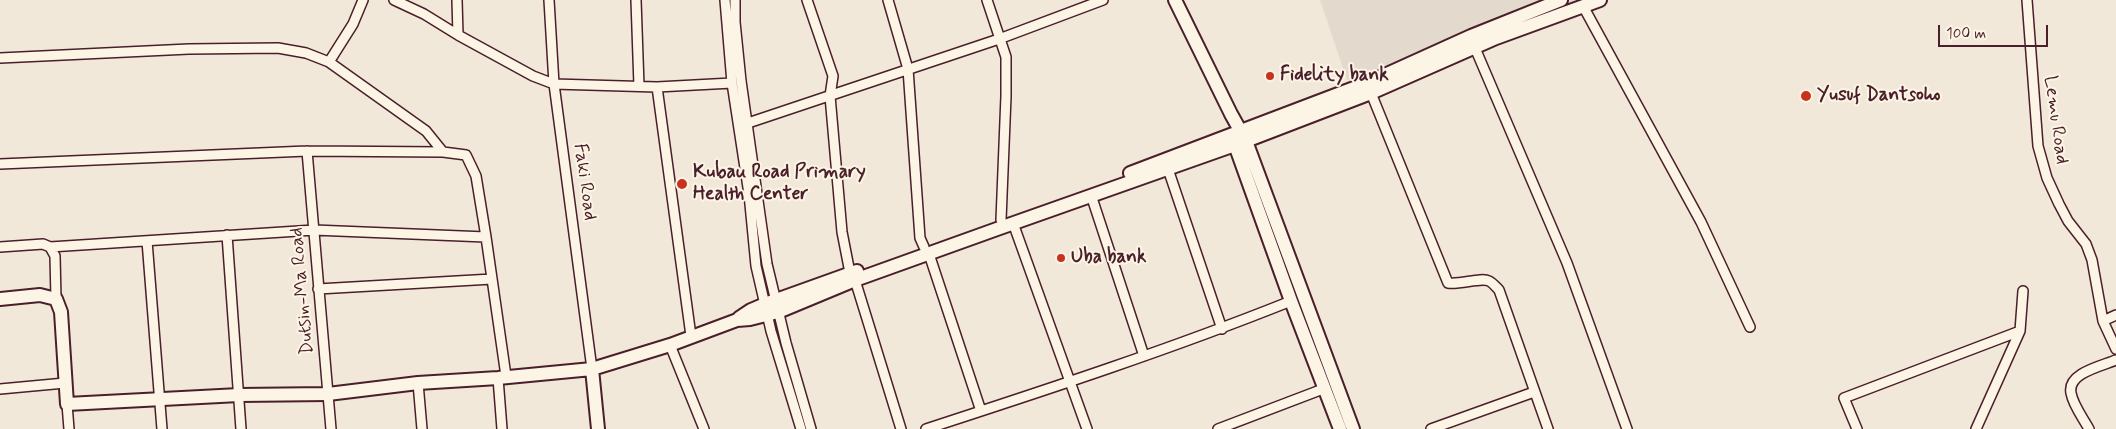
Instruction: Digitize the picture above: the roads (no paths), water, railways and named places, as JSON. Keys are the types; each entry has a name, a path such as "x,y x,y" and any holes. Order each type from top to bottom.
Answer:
{"street":[{"path":"328,62 352,24 363,0"},
{"path":"394,0 424,14 533,76 554,84 657,87 732,83"},
{"path":"457,0 458,35"},
{"name":"Faki Road","path":"549,0 554,84 592,369"},
{"path":"636,0 639,86"},
{"path":"725,0 732,83 749,194 756,266 772,308 811,429"},
{"path":"735,0 739,64 772,308 801,429"},
{"path":"807,0 833,76 830,96 842,232 852,277 901,429"},
{"path":"888,0 908,70 920,238 926,250 981,411"},
{"path":"987,0 1006,57 1007,221 1087,429"},
{"path":"748,123 999,39 1103,0"},
{"path":"1175,0 1231,114 1291,301 1323,389 1340,429"},
{"path":"1007,221 1168,169 1471,36 1561,0"},
{"path":"67,404 239,395 328,394 418,383 592,369 670,345 926,250 1371,93 1474,48 1600,0"},
{"name":"Lemu Road","path":"2027,0 2038,146 2047,178 2059,204 2068,221 2086,244 2092,260 2103,321 2116,349"},
{"path":"1583,6 1702,222 1750,327"},
{"path":"0,58 189,49 278,48 306,53 328,62 426,130 443,152"},
{"path":"1474,48 1567,263 1627,429"},
{"path":"657,87 691,336"},
{"path":"1371,93 1448,283 1458,285 1480,280 1490,281 1499,290 1548,429"},
{"path":"1239,138 1353,429"},
{"path":"0,164 307,151 443,152 466,155 472,164 492,279 502,377 502,429"},
{"name":"Dutsin-Ma Road","path":"307,151 331,429"},
{"path":"1168,169 1222,329"},
{"path":"1091,195 1144,356"},
{"path":"0,247 43,244 50,247 314,230 486,237"},
{"path":"227,235 241,429"},
{"path":"147,241 162,429"},
{"path":"50,247 55,256 56,299 61,312 69,429"},
{"path":"318,289 492,279"},
{"path":"1976,429 2020,331 2023,291"},
{"path":"0,298 40,295 56,299"},
{"path":"926,429 1070,383 1222,329 1291,301"},
{"path":"2103,321 2116,315"},
{"path":"1857,429 1844,398 2020,331"},
{"path":"670,345 704,429"},
{"path":"2089,429 2071,394 2073,381 2078,376 2116,360"},
{"path":"592,369 598,429"},
{"path":"0,389 66,383"},
{"path":"418,383 422,429"},
{"path":"1218,429 1323,389"},
{"path":"1431,429 1534,392"}],"place":[{"name":"Fidelity bank","path":"1270,76"},
{"name":"Yusuf Dantsoho","path":"1806,96"},
{"name":"Kubau Road Primary Health Center","path":"682,184"},
{"name":"Uba bank","path":"1061,258"}]}
